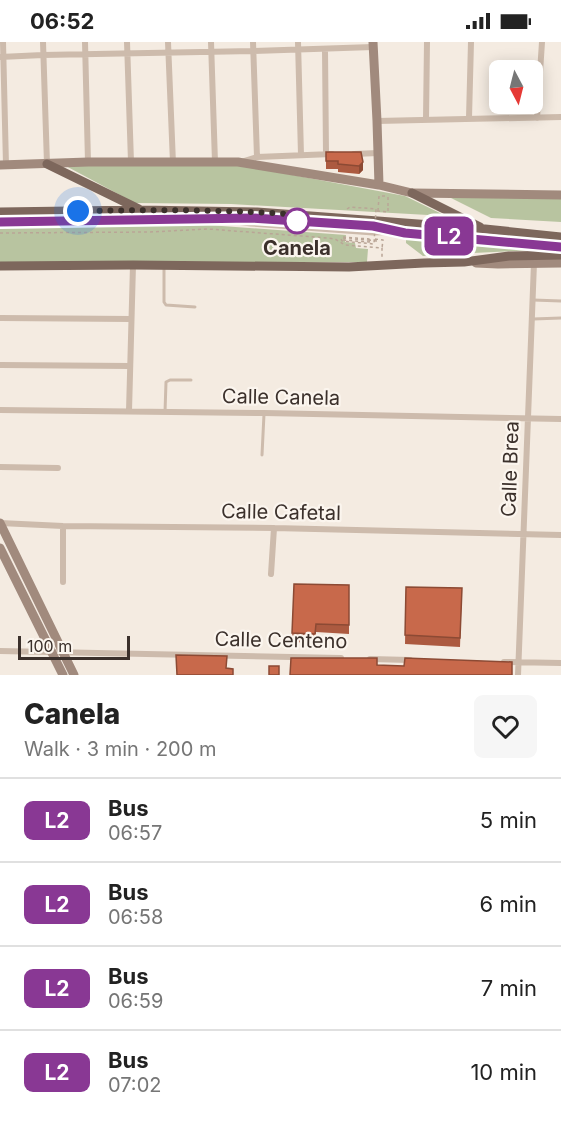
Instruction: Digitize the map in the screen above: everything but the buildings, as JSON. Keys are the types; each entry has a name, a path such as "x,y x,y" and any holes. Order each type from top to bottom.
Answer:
{"main road":[{"path":"47,164 141,210"},
{"path":"412,193 485,229"},
{"path":"0,212 141,210 257,212 561,237"},
{"path":"0,266 337,267 464,262 509,256 561,255"}],"street":[{"path":"3,42 3,165 88,162 238,162 379,185 412,193 561,195"},
{"path":"43,42 47,164"},
{"path":"85,42 88,162"},
{"path":"127,42 131,162"},
{"path":"168,42 173,162"},
{"path":"211,42 215,162"},
{"path":"253,42 257,157"},
{"path":"298,42 301,155"},
{"path":"426,119 427,42"},
{"path":"469,118 471,42"},
{"path":"537,118 542,42"},
{"path":"2,57 325,50 337,46 373,45 379,185"},
{"path":"325,50 326,154"},
{"path":"377,121 561,117"},
{"path":"238,162 257,157 378,153"},
{"path":"464,262 498,264 561,262"},
{"name":"Calle Brea","path":"518,675 534,263"},
{"path":"129,411 133,265"},
{"path":"0,318 131,319"},
{"path":"0,365 130,366"},
{"name":"Calle Canela","path":"0,410 561,419"},
{"path":"0,467 58,468"},
{"path":"0,523 74,675"},
{"name":"Calle Cafetal","path":"0,523 561,535"},
{"path":"63,526 63,582"},
{"path":"271,574 274,528"},
{"path":"0,548 4,565 63,675"},
{"name":"Calle Centeno","path":"0,651 351,658"},
{"name":"Calle Centeno","path":"363,659 422,660"},
{"path":"494,661 561,663"}],"lane":[{"path":"0,222 252,218 373,226 405,233"},
{"path":"213,219 251,225 362,233 405,233 561,247"},
{"path":"164,265 164,302 166,305 195,307"},
{"path":"532,300 561,301"},
{"path":"531,319 561,318"},
{"path":"165,412 166,382 191,380"},
{"path":"262,455 264,413"}],"path":[{"path":"347,209 359,207 376,209 377,212 388,212 388,196 379,196 377,212 374,239 374,244 342,241 341,239 343,237 369,239 370,242 343,240 343,238 368,240 377,241"},
{"path":"0,233 208,230 328,238 345,245 382,248"},
{"path":"374,239 383,240 382,265"}],"green space":[{"path":"64,165 239,165 405,196 446,216 231,204 135,203"},
{"path":"445,195 561,198 561,222 491,218"},
{"path":"208,225 346,235 345,242 355,243 356,248 368,249 367,262 0,262 0,227"},
{"path":"406,238 537,250 423,256 406,243"}],"bus line":[{"name":"L2","path":"0,222 252,218 373,226 405,233 561,247"}],"place":[{"name":"Canela","path":"297,221"}],"route":[{"path":"78,211 257,212 299,215 297,221"}]}
